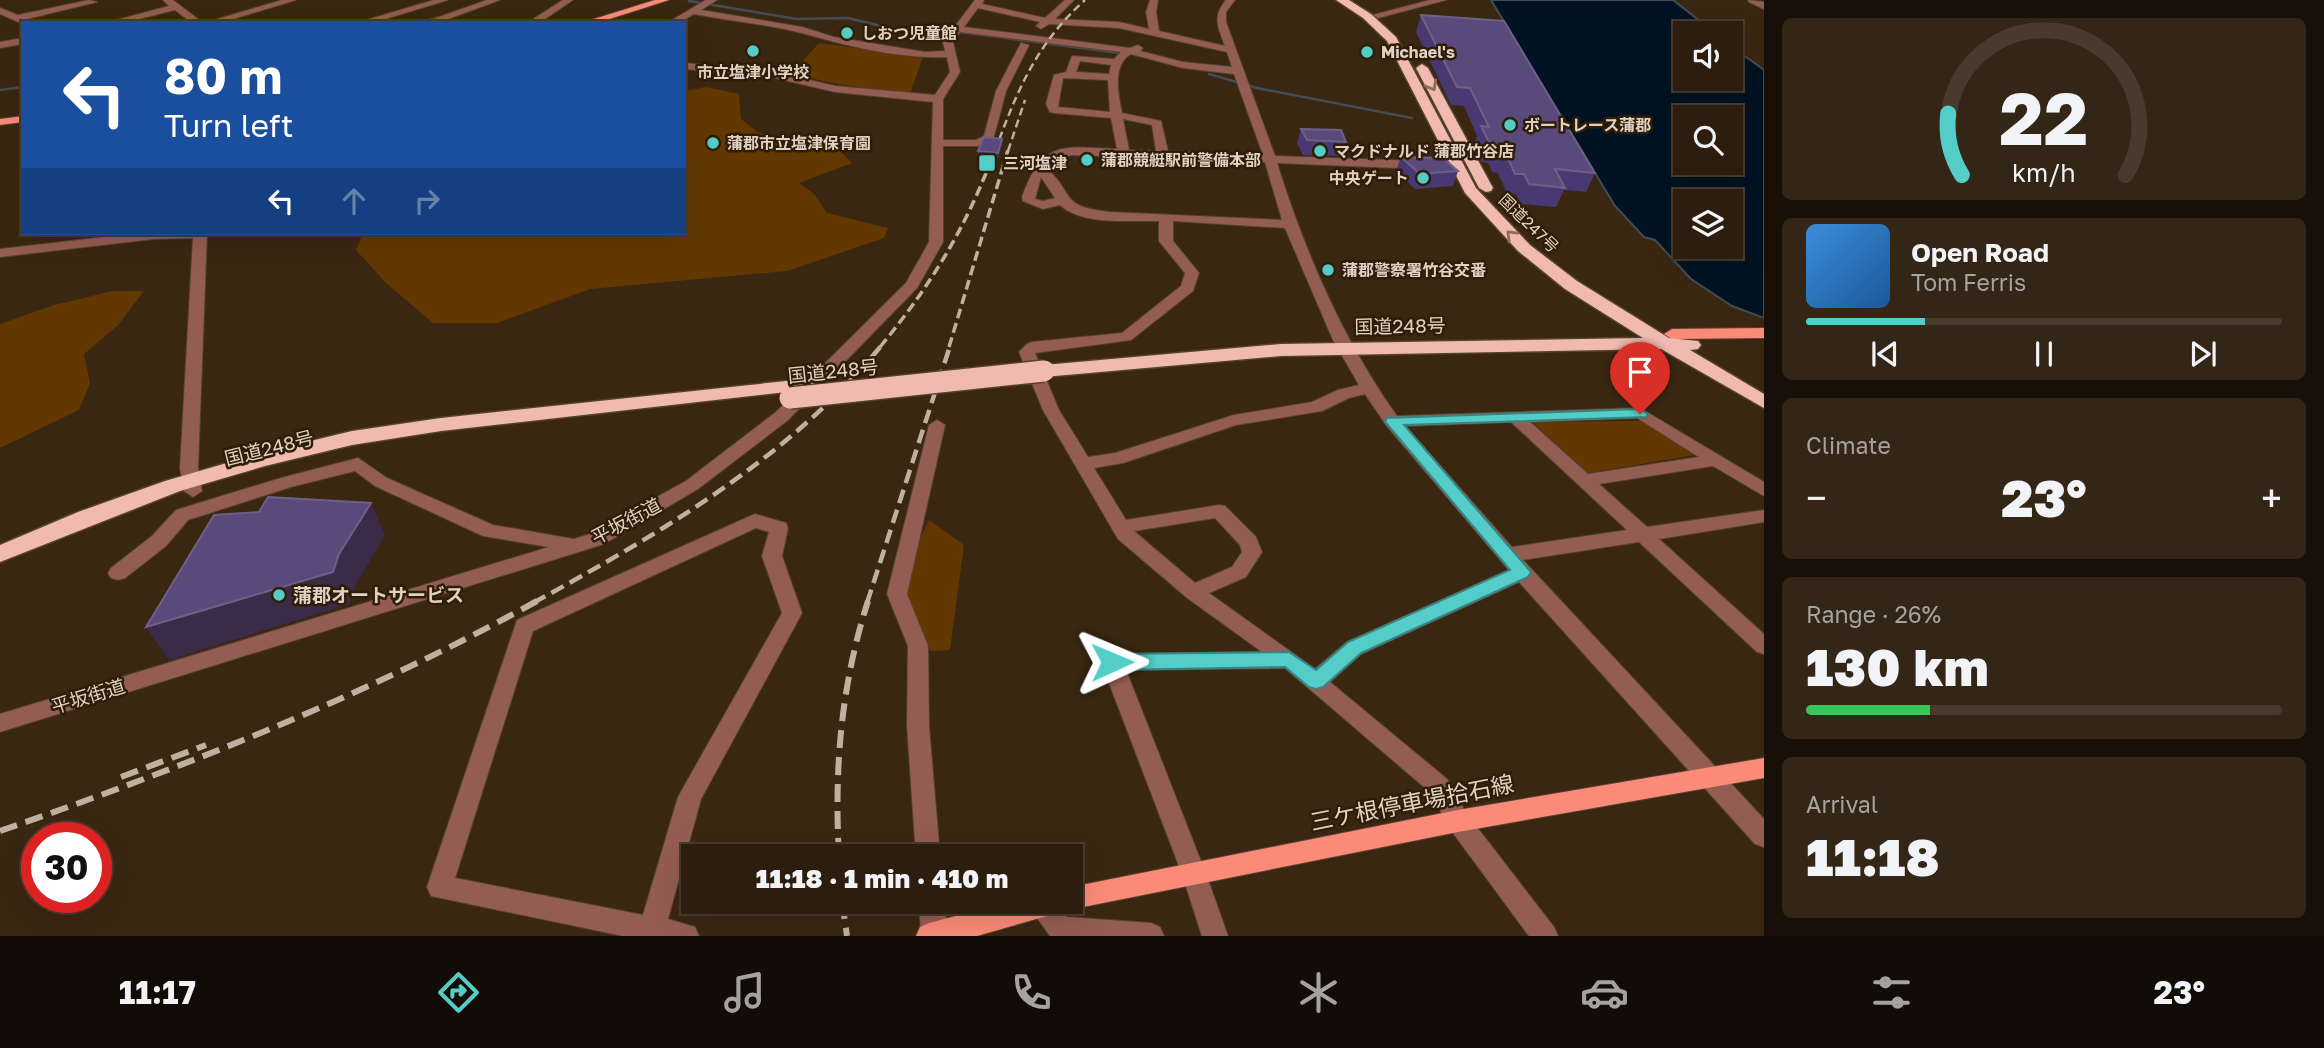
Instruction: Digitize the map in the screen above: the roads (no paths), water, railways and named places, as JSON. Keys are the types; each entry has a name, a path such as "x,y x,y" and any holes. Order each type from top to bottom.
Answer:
{"highway":[{"name":"国道247号","path":"1341,0 1367,16 1392,40 1443,166 1470,190 1524,248 1571,285 1645,333 1668,339"},
{"name":"国道247号","path":"1356,0 1378,15 1414,51 1487,190 1542,247 1584,281 1764,401"},
{"name":"国道248号","path":"0,554 44,534 192,485 423,438 797,392 1043,366 1344,345 1645,333"},
{"name":"国道248号","path":"1344,345 1668,339 1692,345"},
{"path":"1692,345 1764,386"},
{"name":"国道248号","path":"0,568 192,485"}],"main road":[{"path":"593,21 665,0"},
{"path":"608,21 679,0"},
{"path":"0,124 21,121"},
{"path":"1668,339 1764,333"},
{"path":"1692,345 1764,344"},
{"name":"三ケ根停車場拾石線","path":"1083,897 1458,821 1764,768"},
{"path":"932,935 1009,914"}],"street":[{"path":"166,0 195,21"},
{"path":"216,21 292,0"},
{"path":"368,21 444,0"},
{"path":"433,21 496,0"},
{"path":"534,21 569,0"},
{"path":"936,143 978,143 989,138 1001,91 1027,42 1070,0"},
{"path":"1154,0 1151,12 1154,33"},
{"path":"1230,0 1220,12 1221,22 1270,158 1290,224 1344,345 1369,388 1392,421 1522,572 1764,836"},
{"path":"1378,15 1442,0"},
{"path":"1752,0 1764,6"},
{"path":"18,18 91,1 101,8"},
{"path":"676,21 705,5 832,40 925,55 949,54 948,42 978,3 1046,21 1119,25 1230,50"},
{"path":"113,19 177,7"},
{"path":"0,11 25,21"},
{"path":"956,31 1027,42 1131,51 1241,80"},
{"path":"1124,153 1112,77 1116,62 1131,51 1158,45 1167,36"},
{"path":"0,45 21,41"},
{"name":"平坂街道","path":"0,723 597,539 692,485 782,416 912,285 936,242 938,99 955,72 949,54"},
{"path":"1070,75 1076,58 1116,62"},
{"path":"686,66 771,74 835,89 938,99"},
{"path":"1112,77 1059,75 1051,104 1054,110 1134,117 1157,123 1163,155"},
{"path":"1062,200 1044,205 1029,201 1042,162 1059,153 1072,151 1443,166"},
{"path":"1039,169 1052,180 1065,206 1080,213 1290,224"},
{"path":"1166,217 1166,241 1192,273 1188,288 1126,337 1032,347 1027,352 1051,410 1125,534 1194,592 1316,681 1439,786 1458,821 1545,936"},
{"path":"0,253 154,235"},
{"path":"192,485 190,437 200,235"},
{"path":"1085,463 1117,459 1234,420 1316,407 1344,394 1369,388"},
{"path":"1392,421 1513,415 1640,414 1764,490"},
{"path":"1513,415 1645,536 1754,626 1764,646"},
{"path":"927,844 918,726 918,646 897,594 937,425"},
{"path":"1585,480 1718,460"},
{"path":"118,573 159,541 182,515 287,482 358,464 381,482 490,531 573,546"},
{"path":"1121,527 1219,510 1249,542 1252,552 1239,572 1194,592"},
{"path":"1508,555 1764,516"},
{"path":"652,929 690,797 792,613 772,556 779,528 755,521 524,626 440,887 686,936"},
{"path":"1316,681 1354,648 1522,572"},
{"path":"1215,936 1194,874 1112,662 1289,660"},
{"path":"932,914 932,935"},
{"path":"1055,914 1061,929 1151,936"}],"water":[{"name":"ボートレース蒲郡","path":"1491,0 1673,0 1700,21 1673,21 1673,91 1743,91 1743,55 1764,70 1764,318 1732,306 1691,279 1655,240 1644,237 1615,206"}],"waterway":[{"path":"689,1 797,19 848,18 905,32 959,32 1119,53"},
{"path":"426,21 439,17"},
{"path":"1209,74 1257,88 1412,118"},
{"path":"0,90 21,87"}],"railway":[{"path":"995,151 1020,88 1041,51 1085,0"},
{"path":"1008,151 1025,100"},
{"path":"880,347 932,277 973,204 995,150"},
{"path":"949,347 1008,150"},
{"path":"533,603 628,549 720,491 806,424 881,346"},
{"path":"867,603 950,346"},
{"path":"0,831 273,728 407,668 537,601"},
{"path":"839,844 838,791 842,727 851,664 868,601"},
{"path":"121,777 206,745"},
{"path":"844,914 847,936"}],"place":[{"name":"しおつ児童館","path":"847,33"},
{"name":"市立塩津小学校","path":"753,51"},
{"name":"Michael's","path":"1367,52"},
{"name":"ボートレース蒲郡","path":"1510,125"},
{"name":"蒲郡市立塩津保育園","path":"713,143"},
{"name":"マクドナルド 蒲郡竹谷店","path":"1320,151"},
{"name":"蒲郡競艇駅前警備本部","path":"1087,160"},
{"name":"三河塩津","path":"987,163"},
{"name":"中央ゲート","path":"1423,178"},
{"name":"蒲郡警察署竹谷交番","path":"1328,270"},
{"name":"蒲郡オートサービス","path":"279,595"}]}
